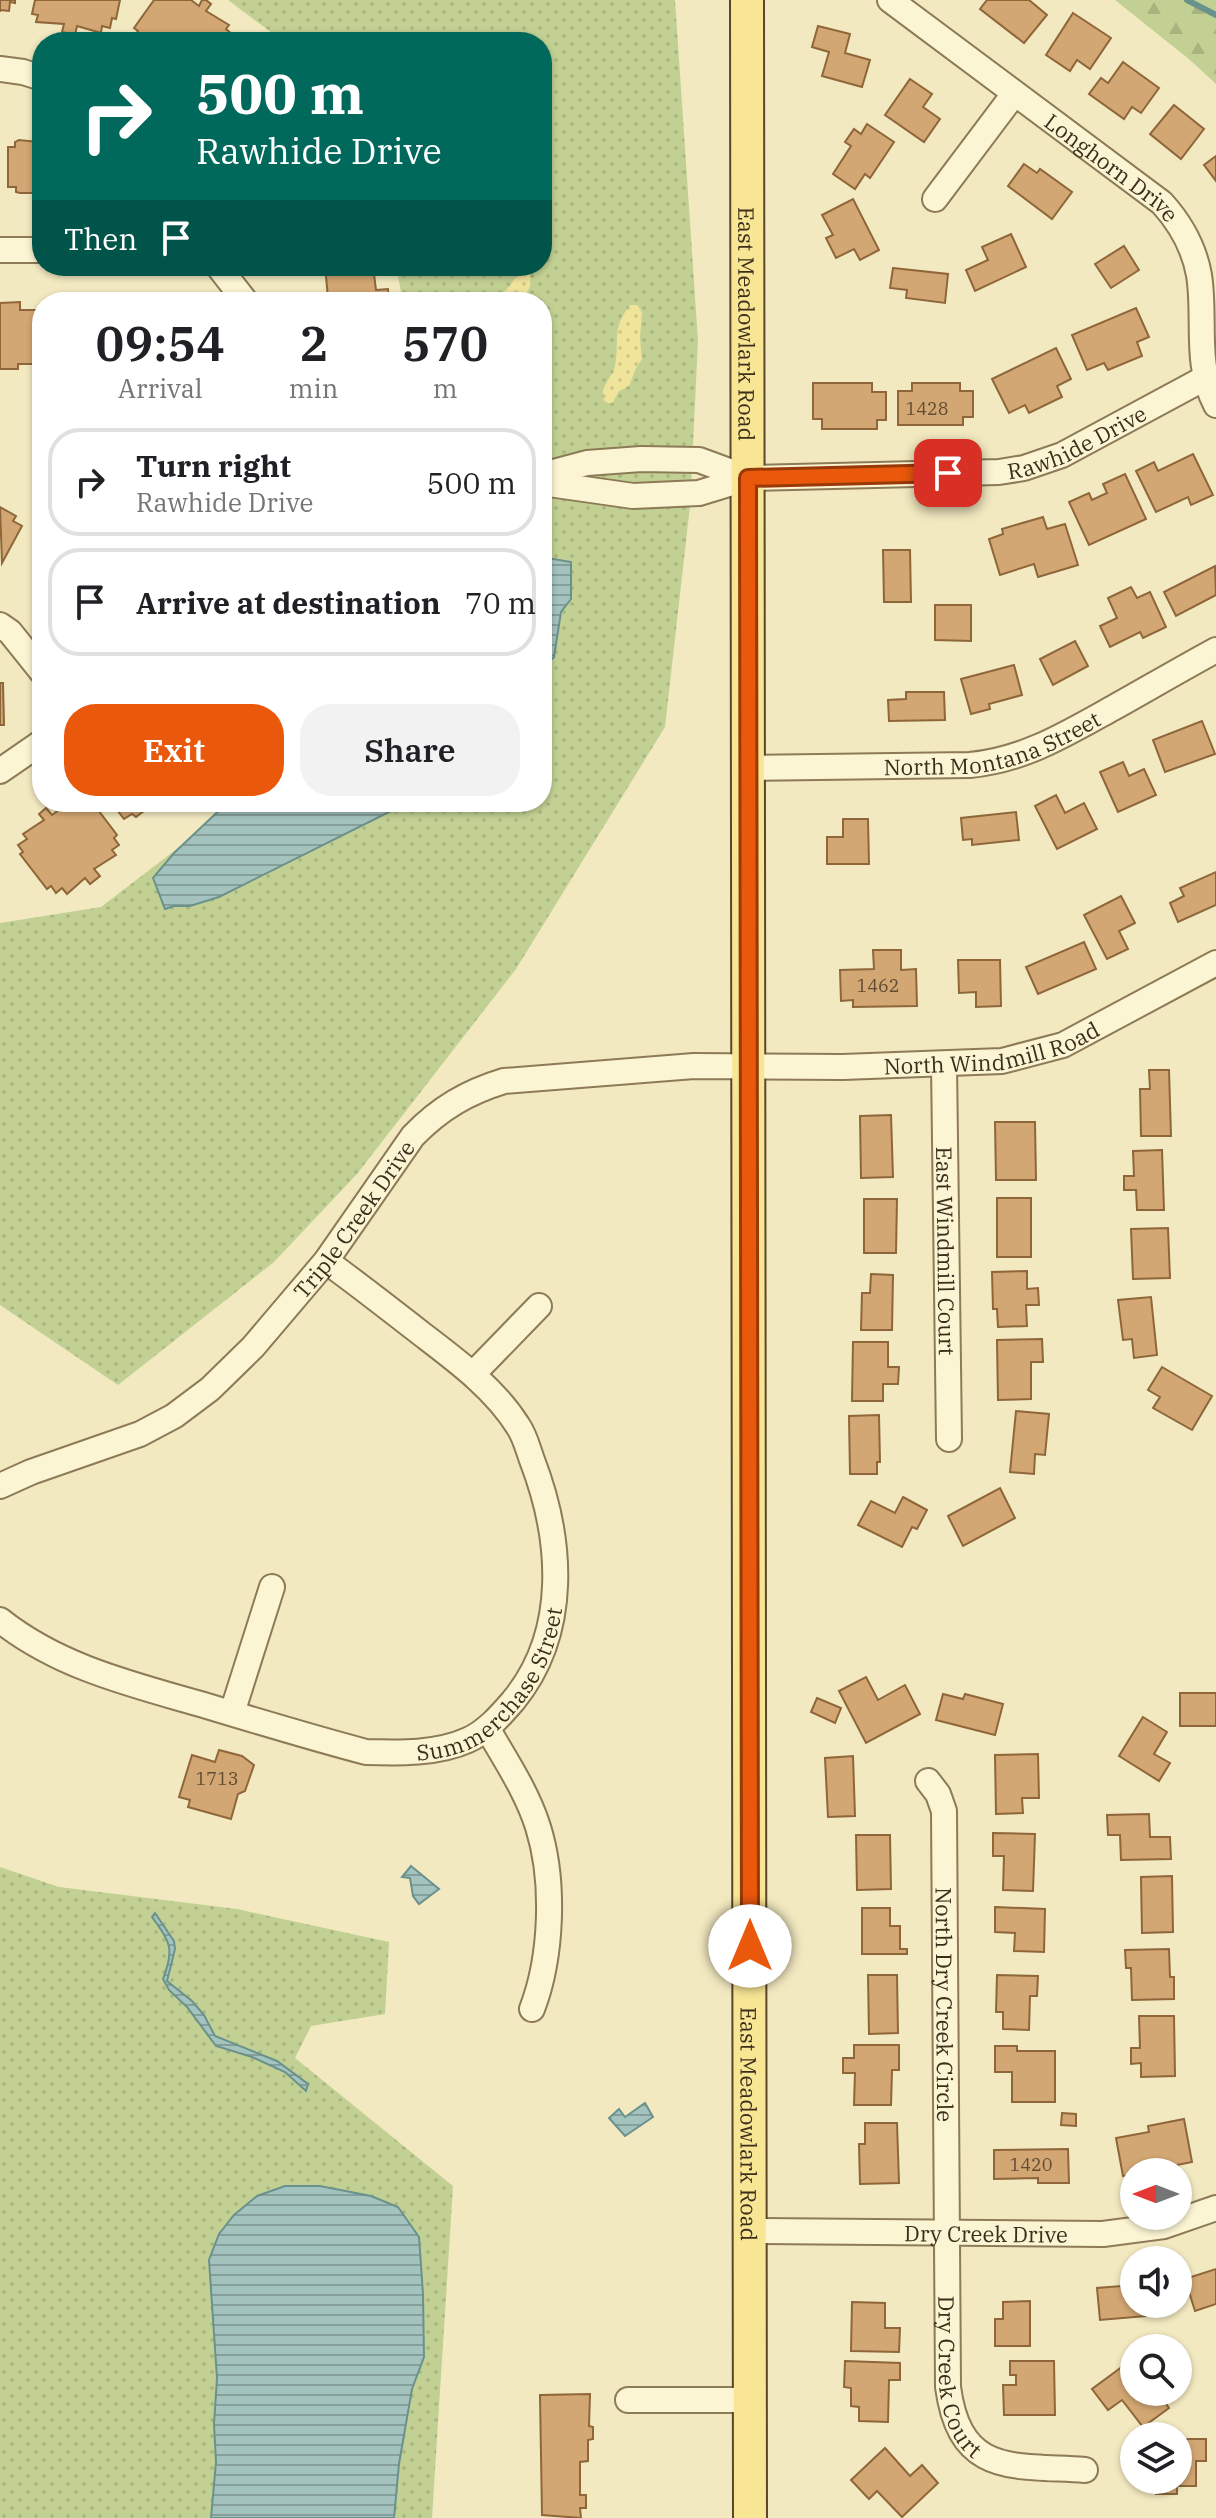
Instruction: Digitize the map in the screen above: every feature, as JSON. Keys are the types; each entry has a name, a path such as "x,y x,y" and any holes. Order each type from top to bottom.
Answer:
{"main road":[{"name":"East Meadowlark Road","path":"747,0 750,2518"}],"street":[{"name":"Longhorn Drive","path":"890,0 1162,203 1183,230 1192,248 1199,275 1201,356 1205,378 1216,405"},
{"path":"0,69 32,75"},
{"path":"935,199 1014,94"},
{"path":"0,250 32,250"},
{"path":"226,276 238,292"},
{"name":"Rawhide Drive","path":"748,478 999,472 1024,468 1062,455 1205,378"},
{"path":"552,472 587,463 699,460 748,478"},
{"path":"552,484 633,496 699,493 748,478"},
{"path":"0,625 10,632 32,660"},
{"name":"North Montana Street","path":"748,768 970,765 1018,757 1048,744 1216,650"},
{"path":"0,771 32,749"},
{"name":"North Windmill Road","path":"748,1066 944,1065 1002,1061 1063,1045 1216,963"},
{"name":"East Windmill Court","path":"944,1065 949,1439"},
{"name":"Triple Creek Drive","path":"0,1486 140,1434 174,1416 210,1389 326,1261 413,1136 430,1118 451,1103 480,1088 504,1081 694,1066 748,1066"},
{"name":"Summerchase Street","path":"0,1620 30,1642 66,1661 366,1752 405,1754 467,1740 487,1728 529,1682 551,1629 555,1567 544,1493 519,1427 473,1374 326,1261"},
{"path":"473,1374 539,1306"},
{"path":"232,1713 272,1587"},
{"path":"487,1728 512,1770 538,1827 547,1878 546,1952 541,1986 532,2009"},
{"name":"North Dry Creek Circle","path":"928,1781 938,1794 944,1811 946,2233"},
{"name":"Dry Creek Drive","path":"752,2231 1122,2233 1164,2226 1216,2208"},
{"name":"Dry Creek Court","path":"946,2233 948,2387 955,2423 966,2442 999,2463 1085,2470"},
{"path":"628,2400 751,2400"}],"green space":[{"path":"228,0 675,0 698,341 690,506 665,727 516,969 357,1174 274,1262 118,1385 0,1305 0,923 101,907 225,812 552,812 552,292 401,292 398,276 552,276 552,32 271,32"},
{"path":"1115,0 1216,0 1216,84 1190,60"},
{"path":"0,1867 59,1887 237,1909 389,1942 385,2014 311,2026 295,2058 453,2186 432,2518 0,2518"}],"sand":[{"path":"516,276 530,276 527,292 504,292"},
{"path":"630,305 637,305 642,312 642,359 629,386 619,391 612,404 605,401 603,392 615,366 620,321"}],"water":[{"path":"552,559 571,562 571,599 561,612 552,659"},
{"path":"217,812 389,812 219,897 190,906 165,909 153,878 174,853"},
{"path":"411,1866 439,1889 419,1904 413,1896 410,1878 402,1877"},
{"path":"155,1913 174,1941 167,1981 192,2001 215,2036 277,2061 308,2084 306,2091 285,2072 252,2057 216,2046 163,1979 170,1952 163,1933 152,1917"},
{"path":"645,2103 653,2117 625,2136 609,2118 619,2109 625,2117"},
{"path":"285,2186 320,2186 371,2196 398,2207 419,2237 424,2357 412,2389 399,2464 394,2518 211,2518 216,2462 214,2424 217,2378 209,2260 219,2234 234,2215 257,2196"}],"building":[{"path":"0,0 15,0 15,3 10,2 9,11 0,10"},
{"path":"35,0 120,0 116,19 112,18 110,28 102,26 101,32 77,26 76,32 62,32 64,24 36,22 38,15 32,14"},
{"path":"154,0 191,0 199,6 202,0 206,0 211,4 206,11 229,25 226,29 230,32 137,32 134,28"},
{"path":"987,0 1029,0 1047,15 1024,43 980,9"},
{"path":"1073,13 1111,38 1090,69 1077,60 1070,71 1046,55"},
{"path":"818,26 850,34 845,53 870,60 862,87 822,76 829,52 812,47"},
{"path":"1123,62 1159,88 1141,113 1132,107 1124,119 1089,94 1101,78 1108,83"},
{"path":"910,79 932,94 923,107 940,119 924,142 885,115"},
{"path":"1174,105 1204,129 1181,159 1150,134"},
{"path":"867,124 894,142 870,178 865,174 855,189 833,174 851,146 845,142 854,129 861,134"},
{"path":"32,141 32,193 16,192 16,187 8,187 8,147 15,147 15,142"},
{"path":"1216,156 1216,181 1204,165"},
{"path":"1024,164 1037,173 1040,169 1072,192 1052,219 1008,186"},
{"path":"853,199 879,250 860,260 854,249 836,258 826,238 833,235 822,215"},
{"path":"1011,234 1026,267 975,291 966,270 988,260 982,247"},
{"path":"1124,246 1139,270 1111,288 1095,264"},
{"path":"893,268 948,274 945,303 906,298 907,290 890,288"},
{"path":"326,276 374,276 376,290 388,289 388,292 327,292"},
{"path":"20,302 20,310 32,310 32,364 18,364 18,369 0,369 0,303"},
{"path":"1136,308 1149,337 1137,342 1142,356 1108,370 1104,363 1087,370 1072,335"},
{"path":"1056,348 1071,379 1057,386 1062,397 1029,413 1025,405 1009,413 992,379"},
{"path":"813,383 872,383 872,392 886,392 886,420 877,420 877,429 822,429 822,419 813,419"},
{"path":"912,383 960,383 960,391 973,391 973,417 963,417 963,425 898,425 898,391 912,391"},
{"path":"1193,454 1213,495 1191,505 1188,497 1156,512 1136,471 1154,462 1158,471"},
{"path":"1125,474 1146,519 1089,545 1069,502 1089,493 1092,500 1107,493 1103,484"},
{"path":"0,507 16,516 13,521 22,526 2,563"},
{"path":"1043,517 1047,529 1065,524 1078,565 1038,577 1034,564 1000,575 989,539 1003,534 1002,529"},
{"path":"883,550 910,550 911,602 884,602"},
{"path":"1215,566 1216,595 1176,616 1164,592"},
{"path":"1131,587 1137,598 1150,592 1166,627 1143,638 1140,632 1110,647 1100,626 1117,618 1108,598"},
{"path":"935,605 971,605 971,641 935,640"},
{"path":"1075,641 1088,666 1053,685 1040,659"},
{"path":"1014,665 1022,695 989,704 990,709 971,714 961,679"},
{"path":"0,683 3,683 4,725 0,725"},
{"path":"906,692 944,692 945,720 889,721 888,700 906,699"},
{"path":"1202,721 1215,754 1165,772 1153,740"},
{"path":"1123,762 1129,776 1144,769 1156,795 1118,812 1100,772"},
{"path":"1056,795 1065,813 1084,803 1097,829 1057,849 1035,806"},
{"path":"49,812 52,815 56,812 100,812 117,835 114,838 119,845 112,850 116,855 94,869 100,876 90,884 85,878 67,894 62,888 56,893 51,886 47,889 20,854 23,852 18,845 27,839 23,834 44,820 39,814"},
{"path":"119,812 143,812 136,817 132,814 124,819"},
{"path":"1016,812 1019,840 972,845 972,839 963,840 961,818"},
{"path":"843,819 868,819 869,864 827,864 827,837 843,837"},
{"path":"1216,872 1216,905 1178,922 1170,903 1184,896 1180,888"},
{"path":"1121,896 1135,923 1119,931 1128,949 1107,959 1084,915"},
{"path":"1084,942 1096,969 1038,994 1026,967"},
{"path":"873,950 901,950 901,970 916,969 917,1006 853,1007 853,1000 841,1001 840,970 874,969"},
{"path":"958,960 1000,960 1001,1006 976,1007 976,992 959,993"},
{"path":"1149,1070 1169,1070 1171,1136 1141,1136 1140,1089 1150,1089"},
{"path":"891,1115 893,1177 861,1178 860,1116"},
{"path":"995,1122 1035,1122 1036,1180 996,1180"},
{"path":"1162,1150 1164,1210 1137,1210 1136,1190 1124,1190 1124,1176 1134,1176 1133,1151"},
{"path":"997,1198 1031,1198 1031,1257 997,1257"},
{"path":"864,1199 897,1199 896,1253 864,1253"},
{"path":"1168,1228 1170,1278 1133,1279 1131,1229"},
{"path":"1027,1271 1027,1289 1038,1288 1039,1305 1026,1305 1027,1326 998,1327 997,1309 993,1309 992,1272"},
{"path":"871,1274 893,1275 892,1330 861,1330 862,1293 870,1293"},
{"path":"1151,1297 1157,1355 1134,1358 1132,1339 1123,1340 1118,1300"},
{"path":"1042,1339 1043,1362 1031,1362 1031,1399 998,1400 997,1340"},
{"path":"853,1342 888,1342 888,1367 899,1367 898,1384 883,1384 883,1401 852,1401"},
{"path":"1162,1367 1212,1396 1192,1430 1153,1408 1160,1397 1148,1390"},
{"path":"1016,1411 1049,1414 1045,1455 1035,1454 1034,1474 1010,1472"},
{"path":"879,1415 880,1462 877,1462 877,1474 850,1474 849,1416"},
{"path":"1000,1488 1015,1518 963,1546 948,1516"},
{"path":"903,1497 927,1510 917,1529 912,1527 902,1547 858,1525 871,1501 895,1513"},
{"path":"866,1677 878,1700 905,1685 920,1714 866,1743 839,1691"},
{"path":"1180,1693 1216,1693 1216,1726 1180,1726"},
{"path":"943,1694 963,1699 965,1694 1003,1704 995,1735 936,1720"},
{"path":"817,1698 841,1708 835,1723 811,1712"},
{"path":"1143,1717 1167,1732 1154,1754 1170,1763 1159,1781 1119,1756"},
{"path":"219,1750 242,1756 254,1765 245,1791 238,1794 231,1819 188,1807 190,1800 179,1797 192,1755 215,1762"},
{"path":"1038,1754 1039,1798 1022,1798 1023,1813 996,1814 995,1755"},
{"path":"853,1756 855,1816 828,1817 825,1758"},
{"path":"1149,1814 1150,1837 1170,1837 1171,1859 1121,1860 1120,1835 1108,1835 1107,1815"},
{"path":"993,1833 1035,1834 1033,1891 1003,1890 1004,1856 993,1856"},
{"path":"856,1835 890,1835 891,1889 857,1890"},
{"path":"1172,1876 1173,1932 1142,1933 1141,1877"},
{"path":"995,1907 1045,1909 1044,1952 1014,1951 1015,1933 995,1932"},
{"path":"862,1908 890,1908 890,1926 900,1926 900,1949 907,1949 907,1954 862,1954"},
{"path":"1169,1949 1174,1999 1132,2000 1131,1968 1126,1968 1125,1950"},
{"path":"868,1975 897,1975 898,2033 869,2034"},
{"path":"997,1975 1038,1976 1037,1996 1030,1996 1029,2030 1003,2029 1003,2012 996,2012"},
{"path":"1139,2016 1174,2016 1175,2076 1141,2077 1141,2063 1131,2064 1131,2048 1140,2048"},
{"path":"854,2045 899,2045 899,2070 892,2070 891,2105 854,2105 855,2073 843,2073 843,2058 854,2058"},
{"path":"995,2046 1017,2046 1017,2051 1055,2051 1055,2102 1012,2102 1012,2072 995,2072"},
{"path":"1062,2113 1076,2114 1076,2126 1061,2125"},
{"path":"1184,2119 1191,2158 1120,2160 1116,2138 1149,2132 1148,2126"},
{"path":"865,2123 897,2123 899,2183 860,2184 859,2144 865,2144"},
{"path":"1068,2149 1069,2183 1038,2183 1038,2178 994,2179 994,2150"},
{"path":"1216,2269 1216,2304 1195,2311 1192,2277"},
{"path":"1120,2286 1120,2318 1123,2318 1100,2320 1097,2288"},
{"path":"1030,2301 1030,2346 995,2346 995,2319 1003,2319 1003,2302"},
{"path":"852,2302 885,2303 885,2328 900,2328 899,2352 851,2351"},
{"path":"845,2361 900,2363 900,2380 889,2380 888,2422 859,2421 859,2407 851,2406 851,2388 844,2387"},
{"path":"1010,2361 1054,2361 1055,2415 1004,2415 1003,2385 1016,2385 1016,2375 1010,2375"},
{"path":"1120,2368 1120,2401 1108,2410 1092,2389"},
{"path":"590,2394 589,2426 593,2427 593,2439 588,2440 588,2461 580,2462 580,2495 586,2495 586,2508 580,2508 581,2518 542,2515 540,2395"},
{"path":"1127,2406 1169,2408 1150,2422 1139,2422"},
{"path":"1192,2439 1206,2439 1206,2461 1196,2461 1196,2486 1192,2486"},
{"path":"885,2448 910,2476 922,2465 938,2483 902,2517 877,2491 869,2499 851,2480"}],"waterway":[{"path":"1187,0 1216,15"}],"route":[{"path":"750,1946 748,478 948,473"}]}
